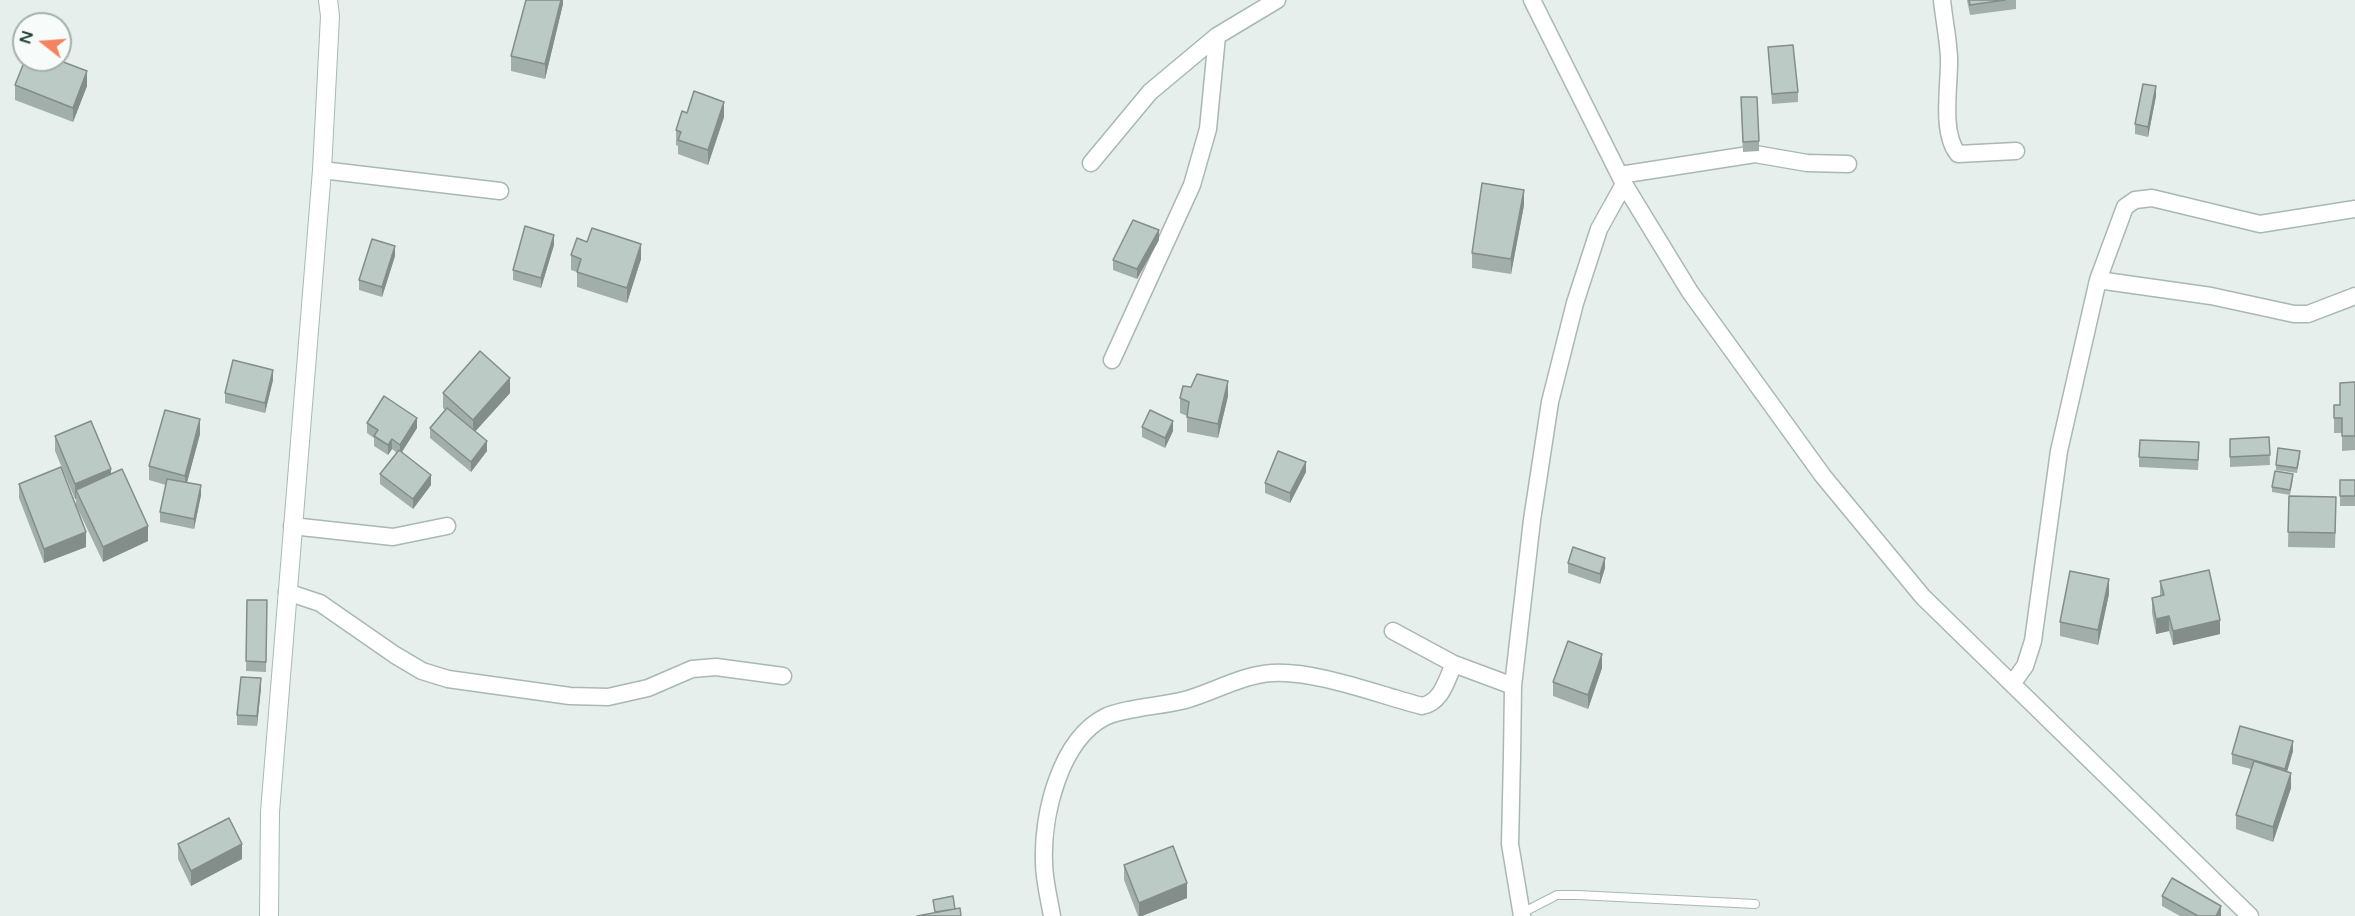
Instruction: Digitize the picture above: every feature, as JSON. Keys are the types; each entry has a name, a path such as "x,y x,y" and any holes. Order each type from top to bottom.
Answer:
{"street":[{"path":"269,916 270,812 322,170 330,16 328,0"},
{"path":"1091,163 1150,92 1217,36 1277,0"},
{"path":"1532,0 1622,180 1690,292 1824,476 1923,597 2250,916"},
{"path":"1942,0 1949,57 1948,108 1951,145 1958,154 2016,151"},
{"path":"1112,360 1192,185 1208,129 1217,36"},
{"path":"1622,180 1755,154 1808,163 1848,164"},
{"path":"322,170 500,191"},
{"path":"1522,914 1510,844 1513,686 1532,520 1550,402 1575,303 1599,229 1622,180"},
{"path":"2012,684 2025,666 2033,641 2059,451 2098,280 2125,207 2135,200 2152,198 2260,224 2355,209"},
{"path":"2098,280 2211,296 2294,314 2308,314 2355,296"},
{"path":"292,526 393,537 447,526"},
{"path":"287,592 320,603 395,655 422,671 448,679 570,696 608,697 648,688 692,669 716,667 783,676"},
{"path":"1393,631 1454,664 1513,686"},
{"path":"1052,916 1044,862 1047,820 1054,788 1066,760 1086,731 1106,716 1187,700 1239,680 1270,673 1297,673 1422,706 1431,704 1438,698 1454,664"}],"lane":[{"path":"1522,914 1557,896 1578,895 1755,904"}],"building":[{"path":"526,0 561,0 545,64 511,56"},
{"path":"1969,0 2005,0 1970,5"},
{"path":"1793,45 1798,92 1772,94 1768,47"},
{"path":"72,65 87,71 73,108 15,85 20,72 72,72"},
{"path":"2143,84 2156,86 2148,127 2135,124"},
{"path":"694,91 724,102 708,150 678,140 681,132 676,130 682,111 687,113"},
{"path":"1741,97 1757,97 1759,141 1743,142"},
{"path":"1482,183 1524,190 1511,259 1472,253"},
{"path":"1133,220 1159,230 1137,269 1113,260"},
{"path":"525,226 554,235 541,278 513,270"},
{"path":"592,228 641,244 627,288 577,272 581,259 571,255 577,238 587,242"},
{"path":"372,239 395,246 382,287 359,280"},
{"path":"480,351 510,378 473,420 443,393"},
{"path":"233,360 273,370 265,403 225,393"},
{"path":"1197,374 1228,381 1218,424 1187,417 1189,402 1180,398 1183,386 1191,387"},
{"path":"2355,382 2355,436 2342,436 2342,418 2334,418 2334,405 2340,405 2340,383"},
{"path":"384,396 417,418 400,445 392,439 388,445 374,436 378,430 367,423"},
{"path":"447,408 487,441 471,462 430,428"},
{"path":"165,410 200,419 185,476 149,466"},
{"path":"1150,410 1173,421 1165,438 1142,427"},
{"path":"91,421 111,469 75,484 55,436"},
{"path":"2269,437 2270,455 2230,457 2230,439"},
{"path":"2140,440 2199,442 2198,460 2139,457"},
{"path":"2278,448 2300,451 2297,468 2276,465"},
{"path":"399,450 431,475 413,499 380,474"},
{"path":"1278,451 1306,462 1290,493 1265,483"},
{"path":"61,467 86,532 44,549 19,484"},
{"path":"122,469 148,526 103,547 76,490"},
{"path":"2275,471 2293,474 2290,490 2272,487"},
{"path":"167,479 201,485 194,519 160,512"},
{"path":"2340,480 2355,480 2355,496 2340,496"},
{"path":"2289,496 2336,497 2335,533 2288,532"},
{"path":"1573,547 1605,558 1600,574 1568,563"},
{"path":"2209,570 2220,620 2173,631 2169,616 2156,619 2152,598 2164,595 2160,581"},
{"path":"2070,571 2109,579 2098,630 2060,622"},
{"path":"247,600 267,600 266,662 246,661"},
{"path":"1568,641 1602,654 1588,695 1553,682"},
{"path":"241,677 261,678 257,716 237,715"},
{"path":"2240,726 2293,741 2285,769 2232,754"},
{"path":"2254,761 2291,773 2273,827 2236,815"},
{"path":"229,818 242,844 191,871 178,844"},
{"path":"1173,846 1187,883 1139,903 1124,865"},
{"path":"2172,878 2221,906 2216,916 2198,916 2162,896"},
{"path":"953,896 955,909 935,912 933,900"},
{"path":"960,908 961,916 917,916"}]}
